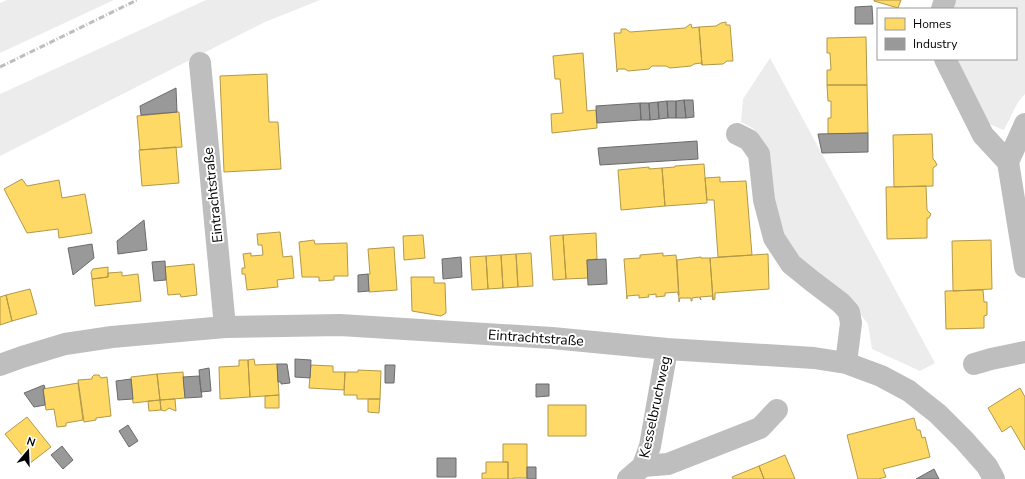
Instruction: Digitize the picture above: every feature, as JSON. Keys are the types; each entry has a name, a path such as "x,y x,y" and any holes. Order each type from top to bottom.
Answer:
{"street":[{"path":"946,60 983,135 1008,162"},
{"name":"Eintrachtstraße","path":"200,63 225,327"},
{"path":"1025,124 1008,162 1025,267"},
{"path":"737,134 749,140 758,154 764,200 774,238 792,264 841,303 849,312 851,323 846,363"},
{"name":"Eintrachtstraße","path":"0,365 65,344 112,337 225,327 340,325 552,338 667,349 814,358 846,363 881,376 909,391 938,414 964,440 987,466 994,479"},
{"name":"Kesselbruchweg","path":"635,472 650,446 667,349"},
{"path":"974,364 1025,352"},
{"name":"Kesselbruchweg","path":"635,472 668,464 760,428 776,410"}],"shaded area":[{"path":"7,0 114,0 0,53 0,3"},
{"path":"206,0 320,0 265,22 0,156 0,94"},
{"path":"956,0 1025,0 1025,94 1018,102 1004,130 989,124 957,60 1017,60 1017,8 954,8"},
{"path":"770,58 935,363 920,371 872,349 868,324 847,297 800,260 787,241 778,216 771,188 767,148 754,129 741,122 743,99"}],"building: Homes":[{"path":"874,0 901,0 898,8"},
{"path":"726,22 726,25 730,25 733,61 727,61 723,64 702,65 699,27 716,26"},
{"path":"691,24 692,28 699,27 702,65 701,63 691,66 670,68 666,66 652,66 649,69 628,71 625,69 618,69 617,72 614,33 621,33 621,29 626,29 630,32 685,28"},
{"path":"866,37 867,85 827,85 827,70 831,70 830,53 827,53 827,38"},
{"path":"583,53 587,111 596,110 597,128 552,133 551,114 563,113 560,79 555,79 553,56"},
{"path":"267,74 269,122 278,122 281,169 224,172 220,76"},
{"path":"827,85 867,85 868,133 828,134 828,118 831,118 831,101 828,101"},
{"path":"179,112 182,147 140,150 137,116"},
{"path":"932,134 933,159 937,165 933,168 933,186 894,187 893,135"},
{"path":"176,147 179,183 142,186 139,150"},
{"path":"704,164 707,203 665,206 662,168"},
{"path":"649,167 649,169 662,168 665,206 621,210 618,170"},
{"path":"720,177 720,182 746,181 752,255 718,257 714,200 707,200 705,178"},
{"path":"22,179 27,186 59,180 62,198 85,194 92,233 59,238 58,229 27,233 4,189"},
{"path":"926,186 927,210 931,214 929,218 927,218 927,238 887,239 886,187"},
{"path":"280,232 283,257 292,256 294,278 277,280 278,287 247,290 245,274 242,274 242,268 245,268 243,254 251,253 251,256 263,255 262,245 258,245 257,234"},
{"path":"596,233 597,259 587,260 588,278 566,279 563,235"},
{"path":"423,235 425,258 404,260 403,236"},
{"path":"563,235 566,279 553,280 550,236"},
{"path":"314,240 315,244 347,243 348,276 334,276 334,280 319,281 319,277 302,277 299,242"},
{"path":"991,240 992,289 953,291 952,241"},
{"path":"394,247 397,290 369,292 368,274 370,274 368,249"},
{"path":"531,253 533,286 518,287 516,254"},
{"path":"663,253 663,256 676,255 679,295 678,292 665,293 665,296 656,297 656,294 648,295 649,297 639,298 639,295 627,296 627,299 624,259 640,258 640,255"},
{"path":"516,254 518,287 503,288 501,255"},
{"path":"768,254 769,289 715,293 715,299 713,300 710,258"},
{"path":"501,255 503,288 488,289 486,256"},
{"path":"486,256 488,289 472,290 470,257"},
{"path":"701,257 710,258 713,300 712,296 700,297 701,300 699,297 692,298 692,301 691,298 680,298 679,302 677,260"},
{"path":"194,264 197,295 181,297 180,294 168,295 165,267"},
{"path":"108,267 108,277 92,279 91,272 93,269"},
{"path":"122,272 122,276 138,274 141,301 95,306 92,279 108,277 108,273"},
{"path":"411,277 434,277 434,283 445,283 446,313 441,316 412,311"},
{"path":"30,289 37,314 12,321 6,295"},
{"path":"983,290 984,302 987,302 987,315 984,316 984,328 946,329 945,291"},
{"path":"6,295 12,321 0,325 0,297"},
{"path":"254,359 255,365 277,364 279,395 250,397 248,360"},
{"path":"239,360 248,360 250,397 220,399 219,367 239,366"},
{"path":"311,365 333,366 333,372 345,372 344,390 309,388"},
{"path":"358,370 381,371 380,399 357,399 357,395 344,395 345,372 358,372"},
{"path":"183,372 185,398 160,400 157,374"},
{"path":"157,374 160,400 133,403 131,377"},
{"path":"94,375 99,375 101,378 107,377 111,416 96,418 96,420 84,422 78,380 92,379"},
{"path":"78,383 83,420 66,423 66,426 57,427 54,409 46,410 43,389"},
{"path":"1020,388 1025,397 1025,450 1011,426 1002,432 988,408"},
{"path":"279,395 279,408 265,408 265,396"},
{"path":"175,399 176,411 169,408 165,411 161,410 160,400"},
{"path":"368,399 380,399 379,413 368,412"},
{"path":"160,400 161,410 149,411 148,401"},
{"path":"548,405 586,405 586,436 548,436"},
{"path":"27,417 51,447 29,464 5,434"},
{"path":"914,418 917,430 920,430 922,438 925,437 930,457 883,469 886,477 878,479 858,479 847,435"},
{"path":"503,444 527,444 527,478 508,479 508,462 503,462"},
{"path":"785,455 795,479 764,479 759,466"},
{"path":"486,462 508,462 508,479 482,479 482,473 486,473"},
{"path":"759,466 764,479 733,479 732,477"}],"building: Industry":[{"path":"872,6 873,24 855,24 855,7"},
{"path":"176,88 177,112 141,115 140,106"},
{"path":"684,100 686,118 676,118 676,101"},
{"path":"684,100 693,100 694,117 686,118"},
{"path":"667,101 668,118 659,119 658,102"},
{"path":"667,101 676,101 676,118 668,118"},
{"path":"658,102 659,119 650,120 649,103"},
{"path":"640,103 641,120 597,123 596,106"},
{"path":"640,103 649,103 650,120 641,120"},
{"path":"868,133 868,152 822,153 818,134"},
{"path":"697,141 698,159 600,165 598,148"},
{"path":"144,220 147,250 118,254 117,241"},
{"path":"92,244 94,258 73,275 68,248"},
{"path":"461,257 462,277 443,279 442,259"},
{"path":"606,259 607,284 588,285 587,260"},
{"path":"165,261 166,280 154,281 152,262"},
{"path":"368,274 369,291 358,292 358,275"},
{"path":"295,359 311,360 310,378 295,377"},
{"path":"277,364 287,364 290,383 281,384 281,382 278,382"},
{"path":"385,365 395,365 394,383 385,383"},
{"path":"209,368 211,391 201,392 199,370"},
{"path":"199,376 202,397 185,398 183,377"},
{"path":"131,379 133,399 118,400 116,381"},
{"path":"536,384 549,384 549,396 536,397"},
{"path":"44,385 45,405 34,407 24,393"},
{"path":"128,425 138,441 129,447 119,431"},
{"path":"62,446 73,460 63,469 51,455"},
{"path":"437,458 456,458 456,477 437,477"},
{"path":"527,467 536,467 536,479 527,479"},
{"path":"934,469 939,479 916,479"}],"railway":[{"path":"0,67 137,0"}]}
